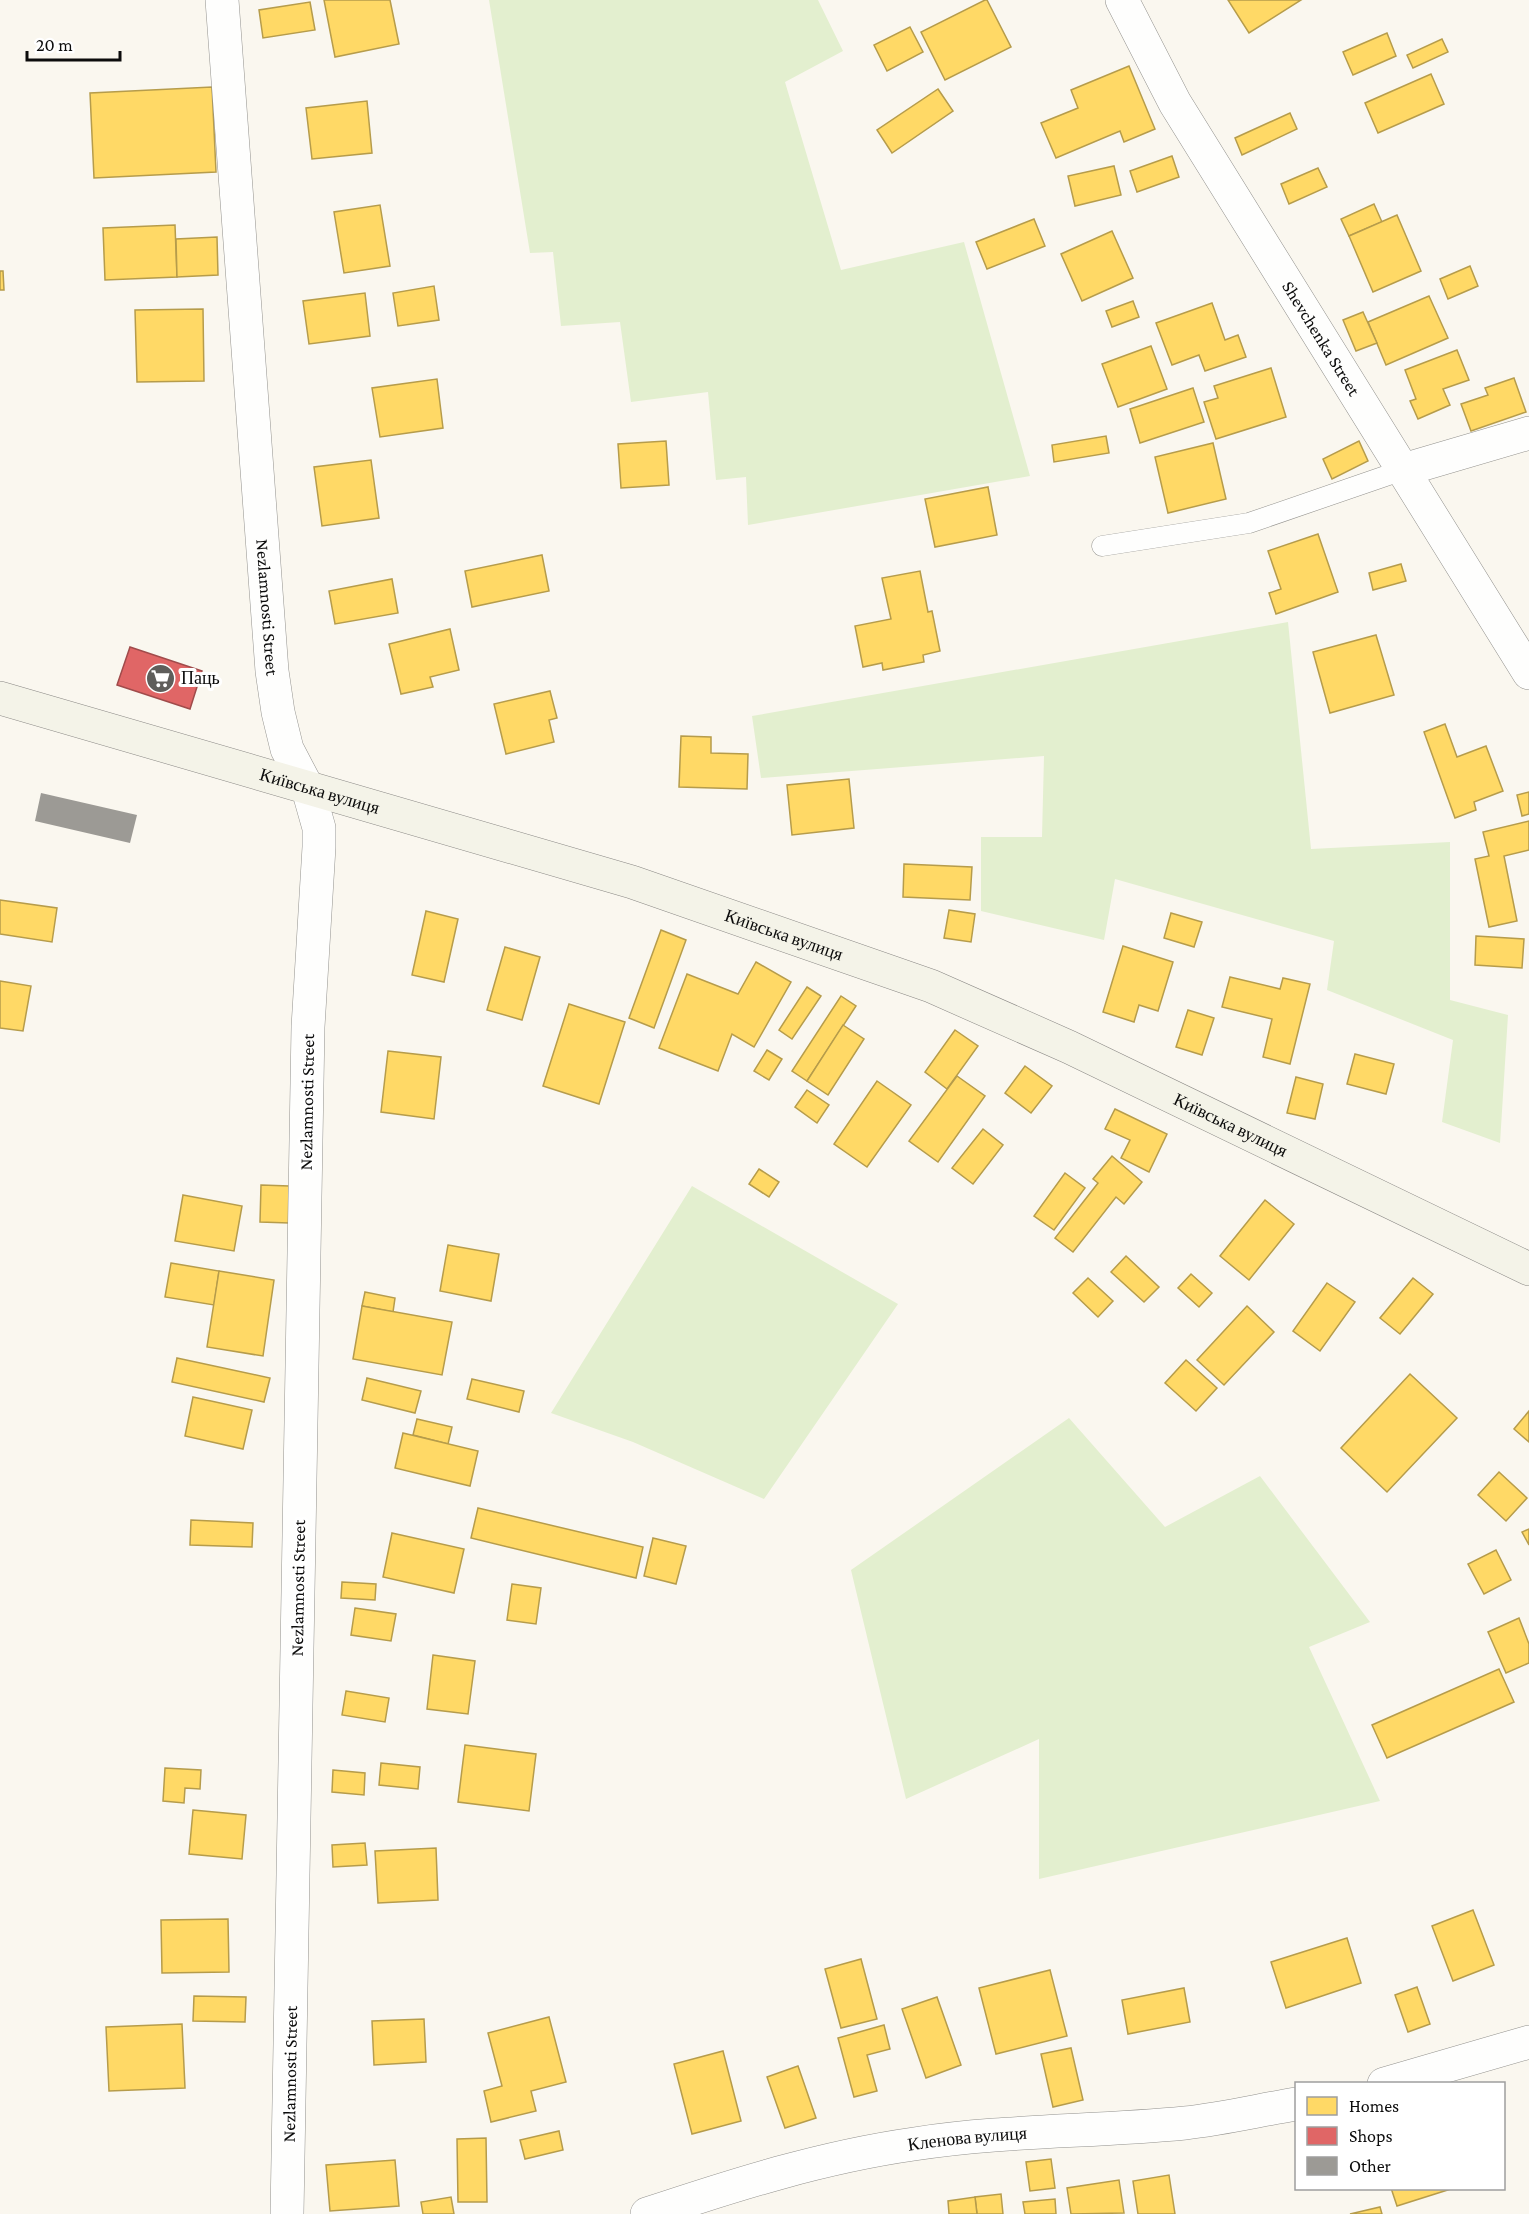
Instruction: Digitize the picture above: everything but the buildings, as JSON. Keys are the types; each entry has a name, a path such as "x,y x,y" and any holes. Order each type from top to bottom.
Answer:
{"main road":[{"name":"Київська вулиця","path":"0,698 632,882 931,986 1069,1047 1529,1269"}],"street":[{"name":"Nezlamnosti Street","path":"222,0 272,670 278,712 287,749 308,789 319,828 320,847 308,1027 287,2214"},
{"name":"Shevchenka Street","path":"1122,0 1175,103 1529,673"},
{"path":"1403,470 1529,433"},
{"path":"1391,2082 1529,2042"},
{"name":"Кленова вулиця","path":"647,2214 735,2184 842,2156 1000,2133 1186,2123 1295,2104"}],"lane":[{"path":"1102,546 1249,523 1403,470"}],"green space":[{"path":"489,0 818,0 843,51 785,82 841,270 964,242 1030,476 748,525 746,477 716,480 708,392 631,402 620,322 561,326 553,252 530,253"},
{"path":"1288,622 1311,849 1450,842 1450,1000 1508,1015 1500,1143 1442,1122 1453,1040 1327,990 1334,941 1115,879 1104,940 981,911 981,837 1042,837 1044,756 761,778 752,716"},
{"path":"692,1186 898,1304 764,1499 633,1442 551,1413"},
{"path":"1069,1418 1165,1527 1260,1476 1370,1622 1309,1647 1380,1801 1039,1879 1039,1739 906,1799 851,1570"}],"place":[{"name":"Паць","path":"160,678"}]}
